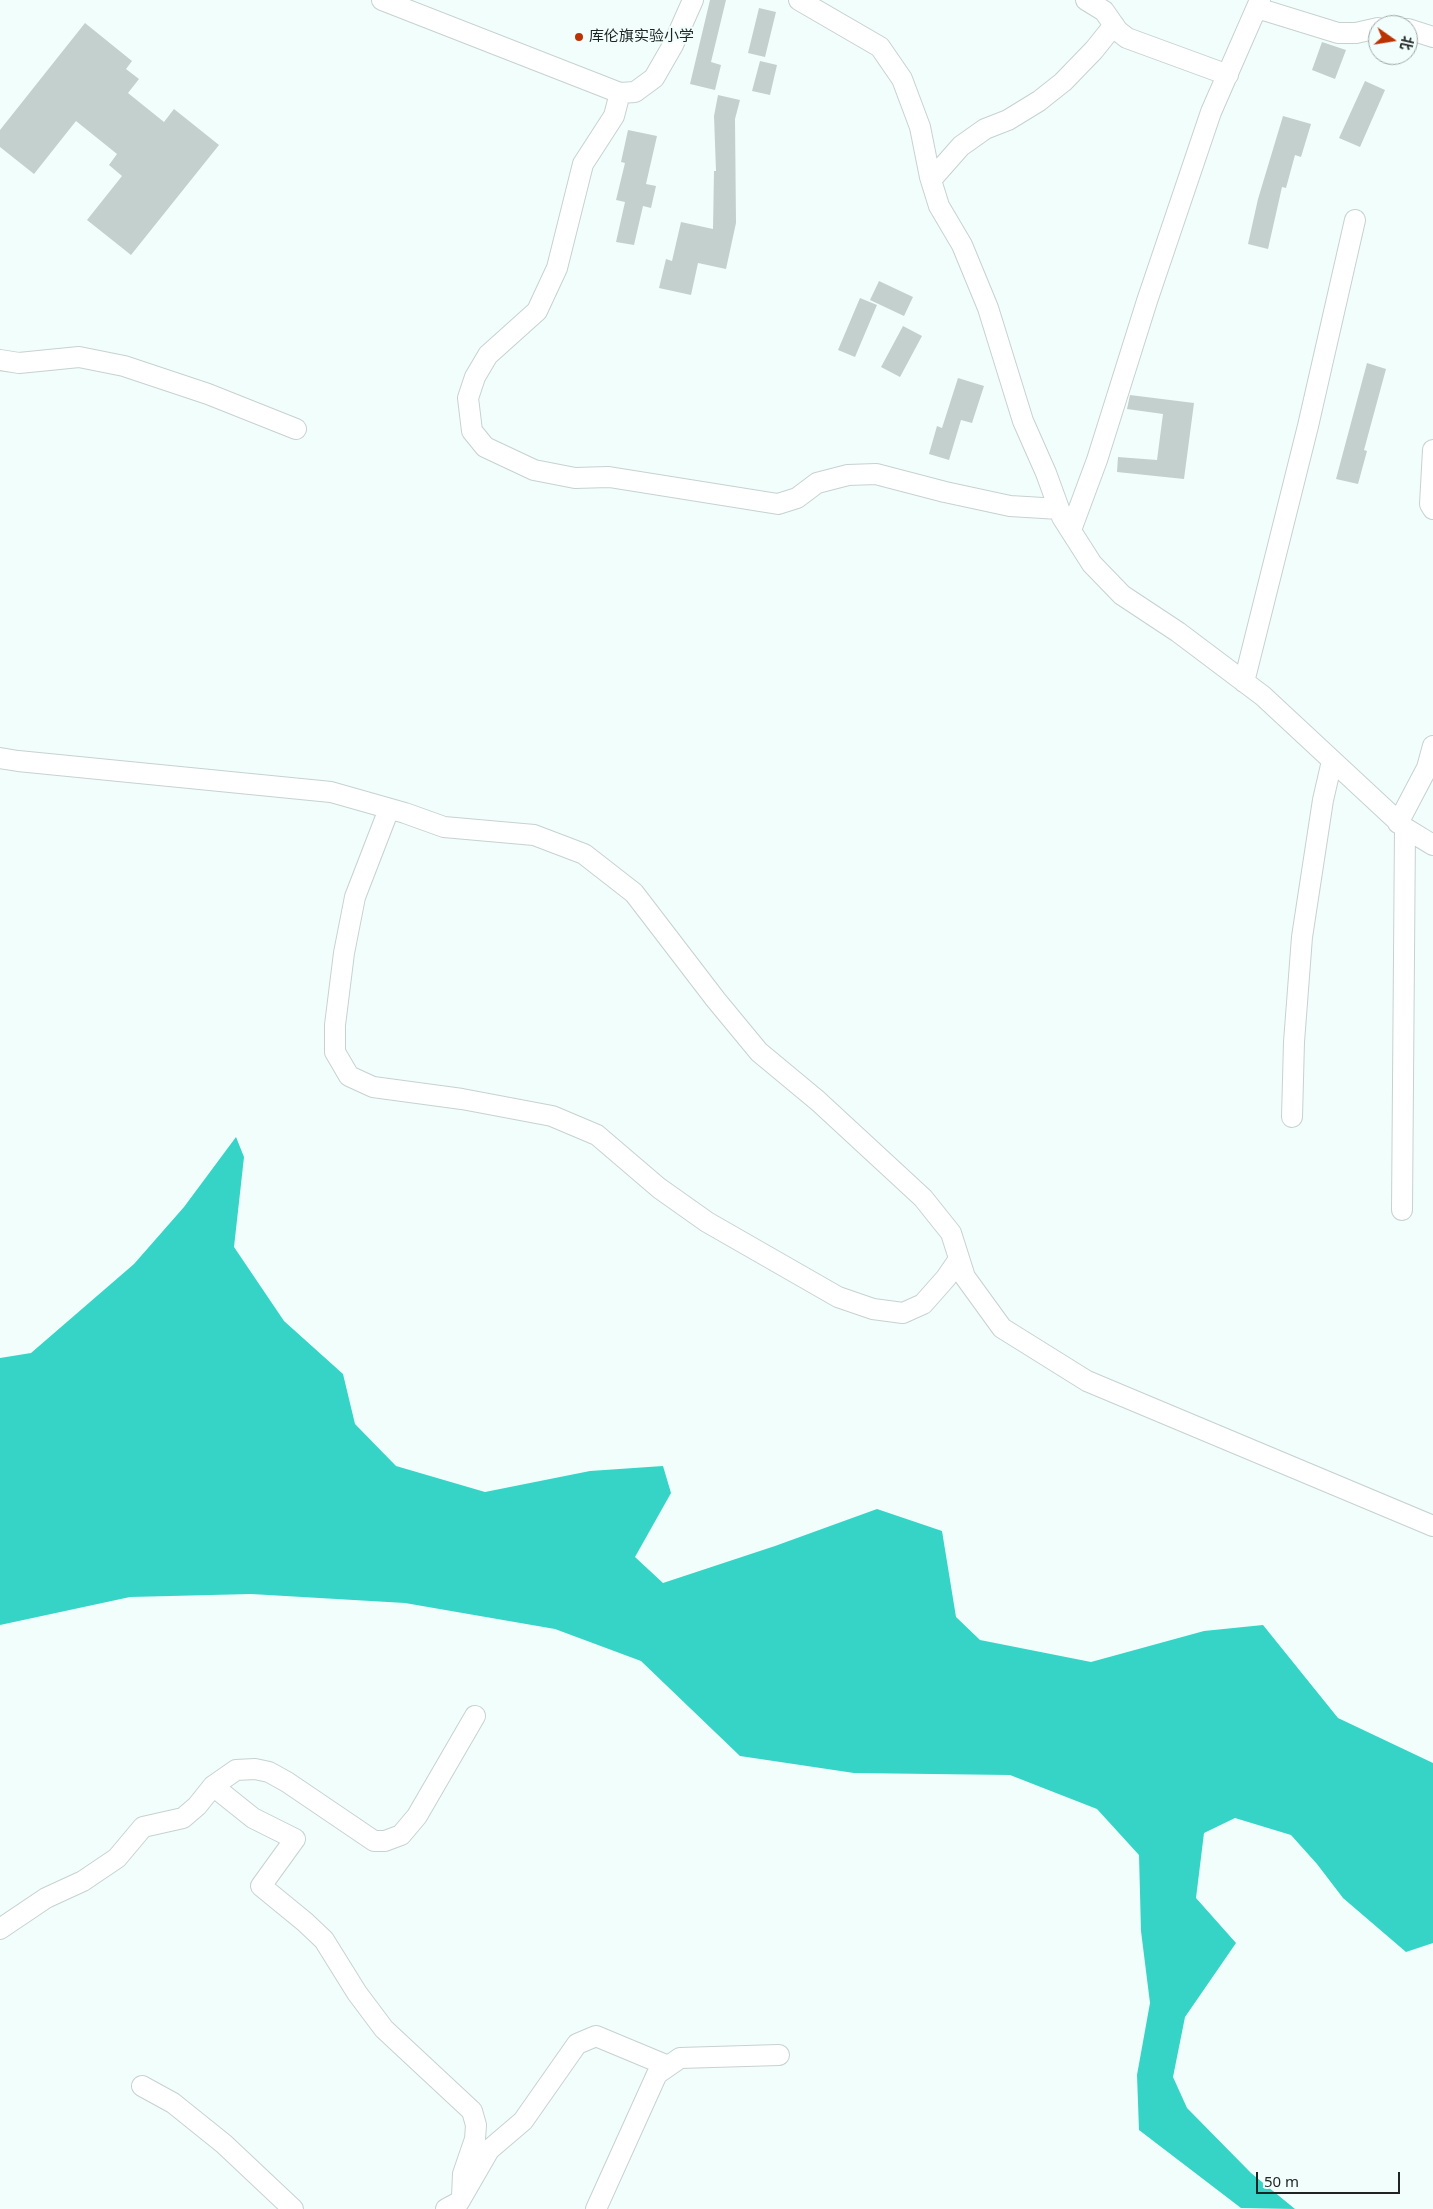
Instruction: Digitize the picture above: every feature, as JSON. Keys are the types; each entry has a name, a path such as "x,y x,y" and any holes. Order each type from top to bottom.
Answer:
{"street":[{"path":"382,0 620,93 635,92 654,78 673,45 693,0"},
{"path":"799,0 880,47 902,79 920,128 931,180 939,206 962,245 988,308 1023,422 1060,509 1092,564 1122,595 1178,632 1263,696 1402,826 1433,845"},
{"path":"1086,0 1104,10 1114,25 1127,38 1228,75"},
{"path":"1071,530 1097,460 1147,301 1211,112 1259,4 1338,32 1356,33 1368,30"},
{"path":"931,180 960,146 985,129 1008,120 1039,101 1063,82 1094,50 1114,25"},
{"path":"1418,32 1433,37"},
{"path":"620,93 614,116 583,164 557,268 537,311 488,355 475,377 468,398 472,431 485,447 534,470 575,478 609,477 778,504 797,498 817,483 848,475 876,474 1010,506 1060,509"},
{"path":"1244,682 1308,426 1355,220"},
{"path":"0,360 19,363 79,357 124,366 208,394 296,429"},
{"path":"1433,450 1430,504 1433,509"},
{"path":"1402,1210 1402,826 1427,768 1433,746"},
{"path":"0,758 331,792 444,827 534,834 584,854 634,893 716,1000 759,1052 818,1101 923,1198 951,1233 965,1277 1002,1328 1087,1381 1433,1526"},
{"path":"1292,1116 1294,1042 1302,937 1323,800 1332,761"},
{"path":"389,809 354,897 344,953 335,1026 335,1052 349,1076 373,1087 462,1099 552,1116 597,1135 659,1188 707,1222 838,1297 873,1309 903,1313 923,1304 946,1278 959,1259"},
{"path":"0,1929 46,1898 83,1881 117,1858 142,1827 183,1818 197,1806 213,1786 236,1770 255,1769 269,1772 287,1782 374,1841 385,1842 401,1835 417,1816 475,1716"},
{"path":"213,1786 253,1818 295,1839 261,1886 324,1940 357,1993 384,2029 472,2111 476,2125 475,2139 463,2174 462,2196"},
{"path":"446,2209 459,2202 489,2150 523,2121 577,2044 596,2036 668,2066"},
{"path":"596,2209 657,2074 680,2058 779,2055"},
{"path":"142,2086 180,2109 224,2144 293,2209"}],"shaded area":[{"path":"236,1137 244,1157 234,1247 284,1321 343,1374 355,1424 396,1466 485,1492 590,1471 663,1466 671,1493 635,1557 663,1583 775,1546 877,1509 942,1531 956,1617 980,1640 1091,1662 1204,1631 1263,1625 1338,1718 1433,1763 1433,1943 1406,1952 1343,1898 1317,1864 1291,1835 1235,1818 1204,1833 1196,1898 1236,1943 1185,2017 1173,2077 1187,2108 1251,2173 1295,2209 1241,2208 1139,2130 1137,2075 1150,2003 1141,1931 1139,1855 1097,1809 1010,1775 854,1773 740,1756 641,1661 555,1629 405,1603 251,1594 130,1597 0,1625 0,1358 31,1353 134,1264 184,1207"}],"building":[{"path":"710,0 726,0 711,62 721,65 715,90 690,84"},
{"path":"759,8 776,12 765,57 748,53"},
{"path":"85,23 132,61 126,69 139,79 128,93 164,122 174,109 219,145 131,255 87,220 122,176 109,165 117,154 76,121 34,174 0,147 0,130"},
{"path":"1322,42 1346,50 1335,79 1312,70"},
{"path":"760,61 777,65 770,95 752,91"},
{"path":"1365,81 1385,90 1360,147 1339,138"},
{"path":"718,95 740,100 735,119 736,223 726,269 698,263 691,295 659,288 666,259 672,261 681,222 713,229 714,171 716,171 714,116"},
{"path":"1283,116 1311,124 1301,157 1295,155 1286,188 1282,187 1268,249 1248,244 1258,199"},
{"path":"628,130 657,136 646,184 656,186 651,208 643,206 634,245 616,242 625,202 616,200 625,163 621,162"},
{"path":"879,281 913,297 904,316 870,300"},
{"path":"860,298 877,305 855,357 838,350"},
{"path":"903,326 922,336 900,377 881,367"},
{"path":"1367,363 1386,369 1364,450 1367,451 1358,484 1336,479"},
{"path":"958,378 984,386 972,423 961,420 949,460 929,454 937,426 942,428"},
{"path":"1130,395 1194,403 1184,479 1117,472 1118,457 1157,460 1163,414 1127,409"}],"place":[{"name":"库伦旗实验小学","path":"579,37"}]}
